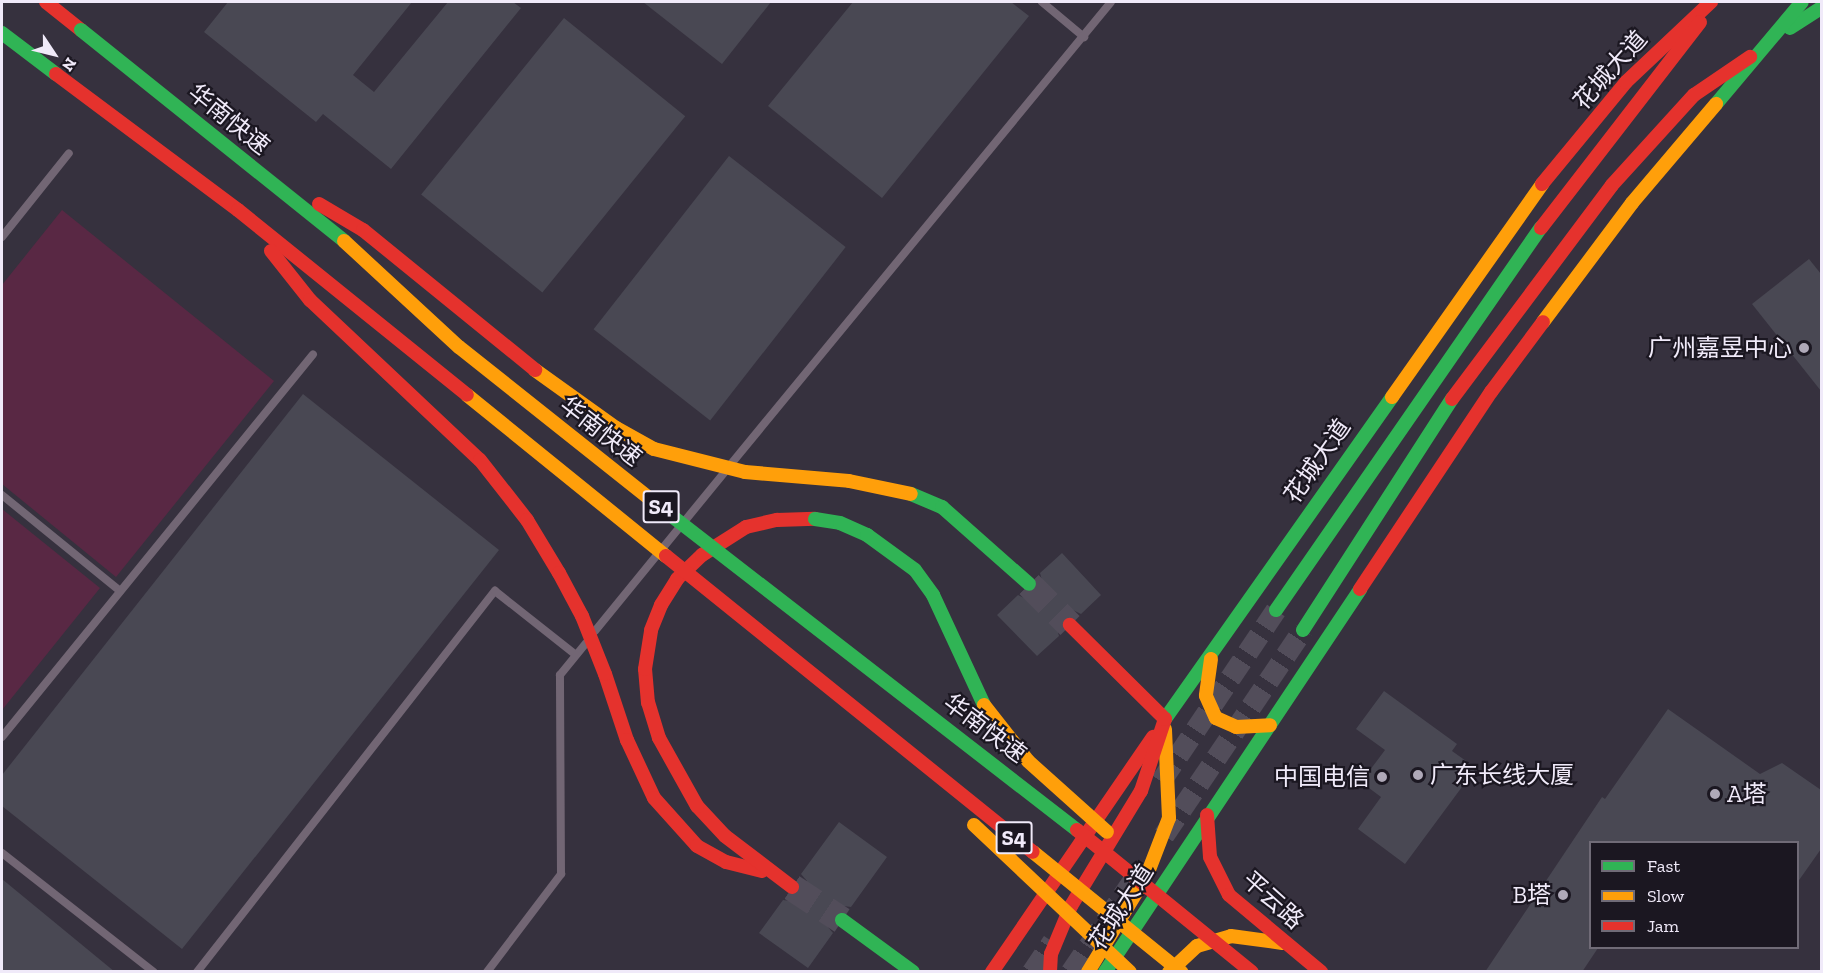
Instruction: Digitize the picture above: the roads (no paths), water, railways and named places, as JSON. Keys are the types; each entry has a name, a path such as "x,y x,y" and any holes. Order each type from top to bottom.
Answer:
{"main road":[{"name":"华南快速","path":"46,2 351,247 459,347 831,642 970,744 1252,972"},
{"name":"花城大道","path":"1276,610 1521,254 1713,2"},
{"name":"花城大道","path":"992,972 1165,719 1544,182 1626,82 1713,2"},
{"name":"花城大道","path":"1105,972 1421,493 1556,302 1761,49 1802,2"},
{"path":"1761,49 1821,7"},
{"name":"S4","path":"2,33 238,210 1181,972"},
{"name":"花城大道","path":"1303,630 1458,390 1612,185 1694,95 1761,49"},
{"path":"250,164 363,230 458,310 545,377 616,428 654,449 745,472 849,481 910,494 942,507 987,543 1029,584"},
{"path":"238,210 310,300 480,460 527,520 582,616 605,674 627,740 654,798 697,846 726,862 772,874"},
{"path":"792,887 725,836 697,806 675,772 651,711 645,669 651,630 661,605 677,579 702,555 746,527 777,520 815,519 840,523 867,535 915,570 933,595 985,708 1028,761 1121,845"},
{"path":"1070,625 1165,719 1169,818 1147,874 1088,972"},
{"path":"1212,654 1206,696 1216,718 1236,727 1270,725"},
{"path":"848,703 1130,972"},
{"path":"1050,972 1051,954 1071,906 1141,791 1165,719"},
{"name":"平云路","path":"1207,815 1210,857 1229,895 1322,972"},
{"path":"1138,860 1201,931"},
{"path":"842,920 913,972"},
{"path":"1169,972 1197,946 1231,936 1287,944"}],"lane":[{"path":"1042,2 1084,37"},
{"path":"487,972 561,874 560,675 1111,2"},
{"path":"2,237 69,153"},
{"path":"2,737 313,354"},
{"path":"2,495 120,591"},
{"path":"198,972 495,591 576,655"},
{"path":"2,853 154,972"}],"tunnel":[{"path":"1029,584 1070,625"},
{"path":"1161,781 1276,610"},
{"path":"1164,835 1303,630"},
{"path":"1071,972 1138,873"},
{"path":"792,887 842,920"},
{"path":"1032,972 1053,941"}],"place":[{"name":"广州嘉昱中心","path":"1804,348"},
{"name":"广东长线大厦","path":"1418,775"},
{"name":"中国电信","path":"1382,777"},
{"name":"A塔","path":"1715,794"},
{"name":"B塔","path":"1563,895"}]}
